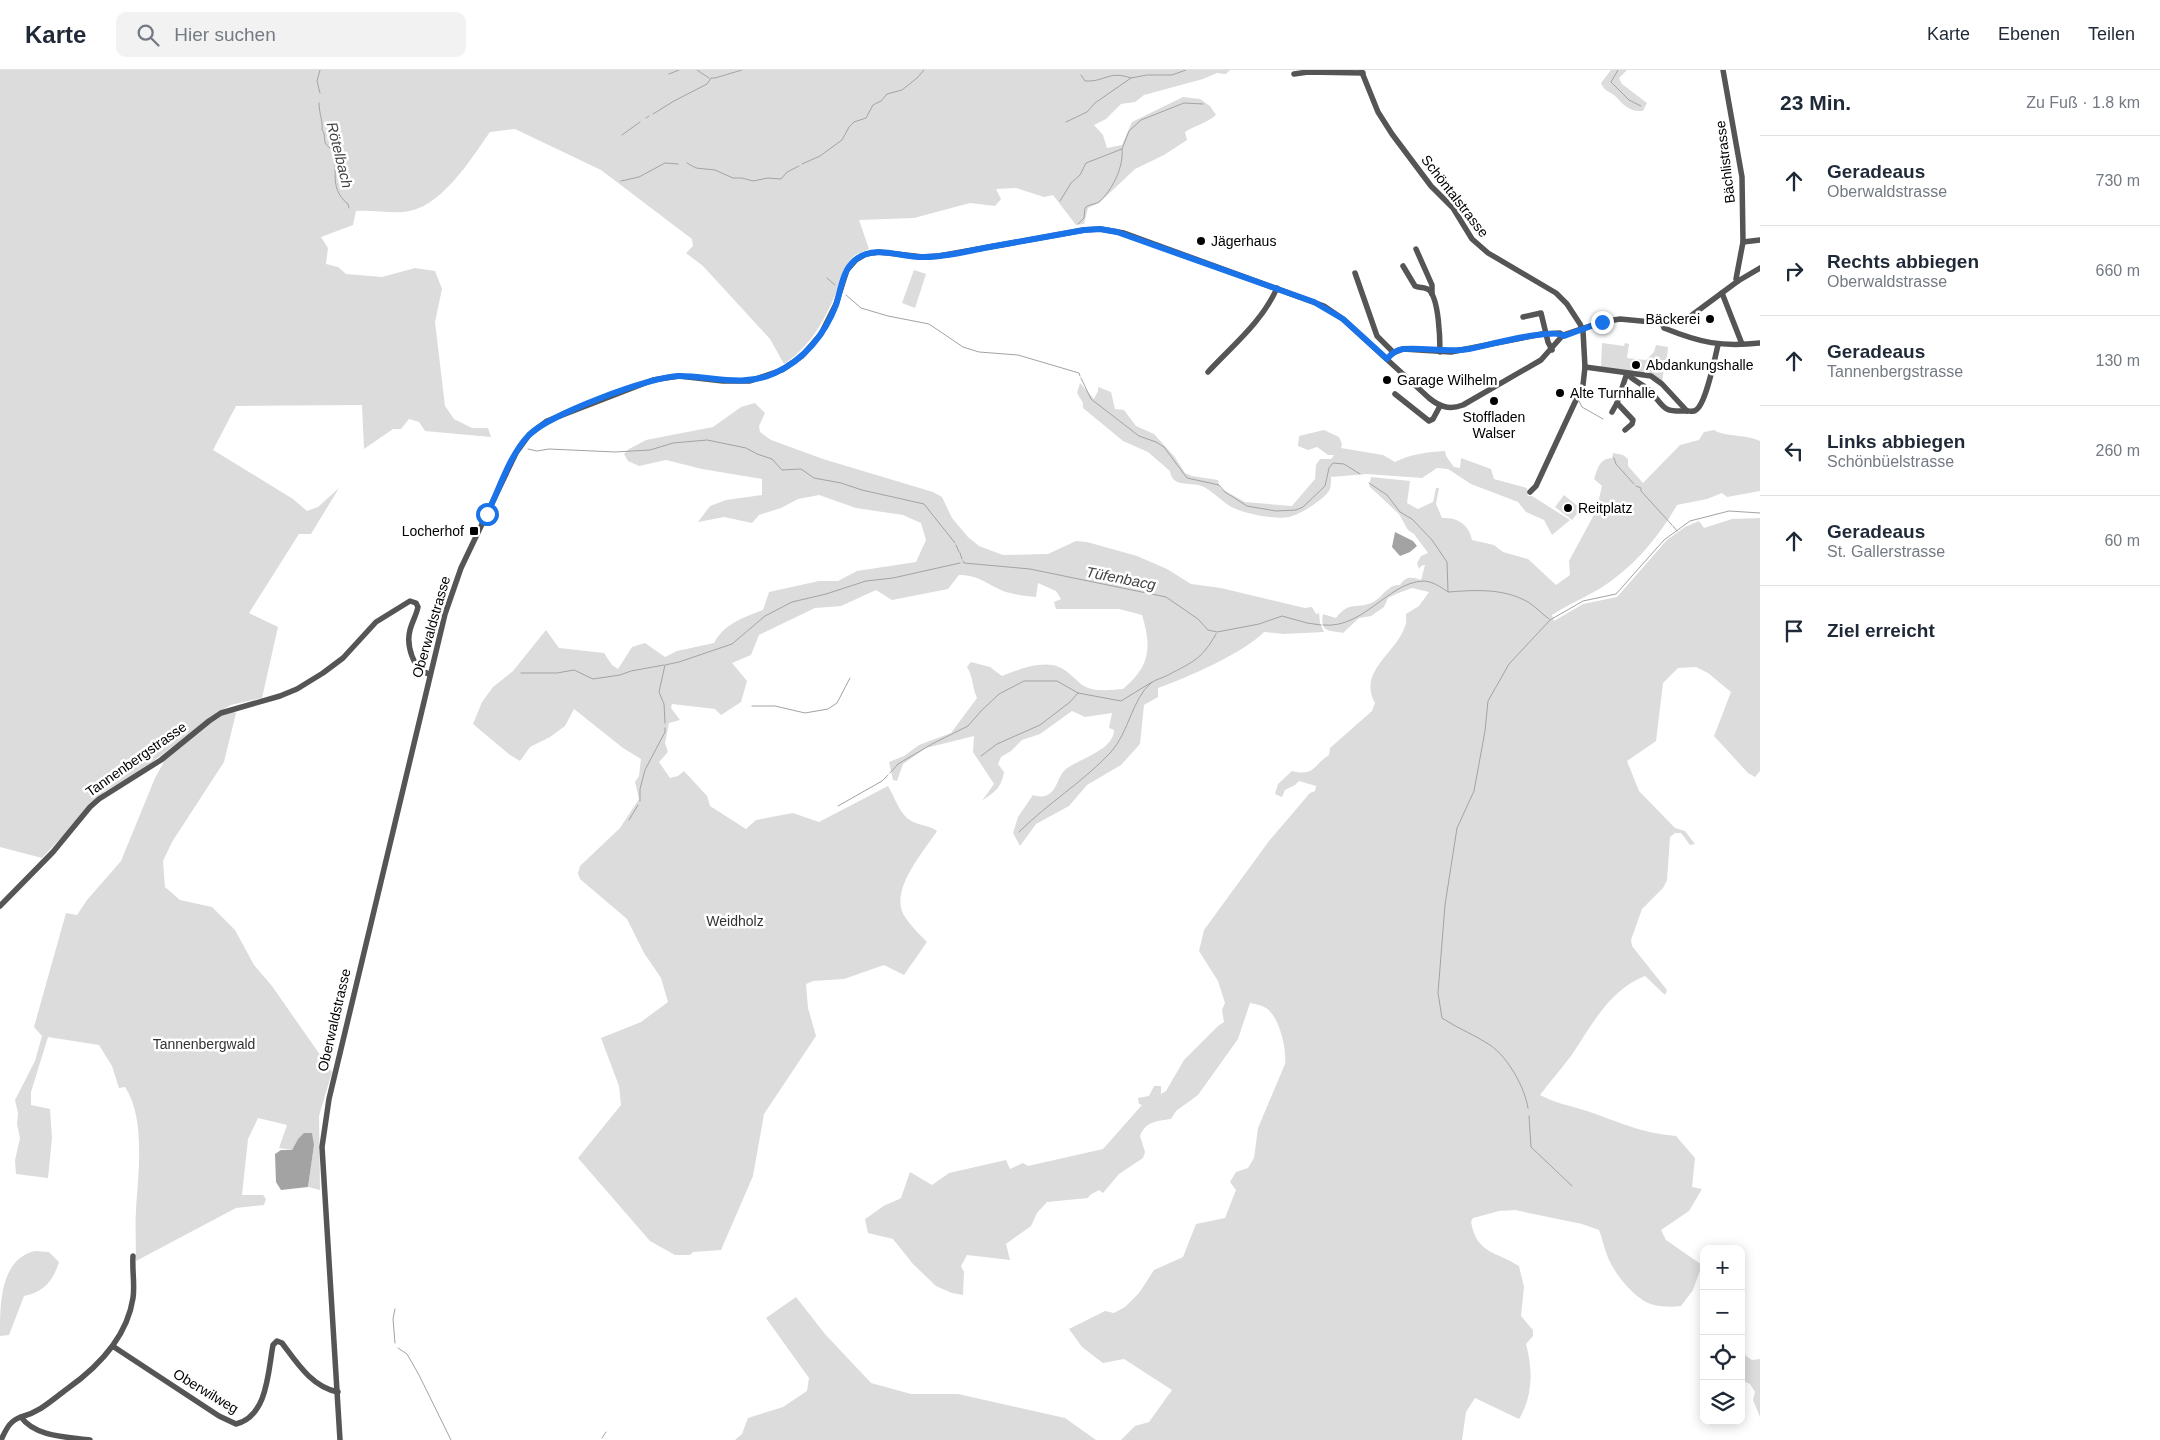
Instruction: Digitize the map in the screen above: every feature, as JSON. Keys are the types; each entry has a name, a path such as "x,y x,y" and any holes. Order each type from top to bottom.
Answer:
{"street":[{"name":"Bächlistrasse","path":"1723,70 1742,177 1743,242 1736,279 1738,282"},
{"path":"1294,74 1362,71"},
{"name":"Schöntalstrasse","path":"1362,71 1378,112 1392,134 1431,186 1453,208 1472,239 1488,253 1560,296 1582,329"},
{"name":"Oberwaldstrasse","path":"340,1440 323,1173 324,1128 334,1074 444,614 456,582 516,453 529,435 547,421 653,380 678,376 723,381 750,381 782,370 802,356 821,334 836,304 847,270 862,256 879,252 923,258 1084,230 1100,229 1124,233 1314,302 1343,319 1387,359"},
{"path":"1743,242 1760,240"},
{"path":"1416,249 1432,285 1432,294 1439,324 1440,352"},
{"path":"1403,266 1415,286 1427,288 1432,294"},
{"path":"1564,336 1560,333 1546,334 1468,349 1440,352 1402,349 1393,353 1387,359 1429,398 1440,406 1451,408 1463,405 1541,360 1564,336 1614,319 1662,323 1676,322 1688,318 1760,268"},
{"path":"1356,273 1377,336 1393,353"},
{"path":"1208,372 1260,318 1271,302 1277,288"},
{"path":"1722,294 1742,344"},
{"path":"1523,317 1542,313 1546,334 1552,350"},
{"path":"1662,323 1664,328 1718,345 1760,343"},
{"path":"1530,492 1536,486 1578,398 1584,381 1585,367 1582,329"},
{"path":"1627,373 1647,388 1667,410 1694,412 1700,405 1718,345"},
{"path":"1585,367 1654,377 1687,410"},
{"path":"1612,412 1627,373"},
{"path":"1395,394 1430,422 1440,406"},
{"path":"1617,403 1632,420 1632,424 1625,430"},
{"name":"Tannenbergstrasse","path":"0,906 48,856 90,807 99,800 161,760 209,720 221,713 280,696 297,689 343,658 376,622 410,601 416,603 418,607 409,633 411,653 420,670 429,674"},
{"path":"1,1440 5,1429 16,1418 40,1410 81,1380 114,1347 134,1298 133,1256"},
{"name":"Oberwilweg","path":"114,1347 220,1416 236,1424 247,1419 261,1403 273,1345 277,1342 282,1343 315,1382 338,1392"},
{"path":"21,1417 38,1430 64,1437 90,1440"}],"green space":[{"path":"0,70 1230,70 1226,74 1217,73 1203,79 1144,95 1135,102 1121,104 1106,119 1094,125 1103,135 1107,148 1122,145 1132,122 1183,97 1200,99 1210,106 1216,115 1185,132 1187,140 1164,155 1135,169 1099,203 1088,208 1084,224 1076,225 1053,195 1044,197 1016,188 996,189 1001,199 995,206 970,203 914,218 859,220 869,249 855,255 849,261 831,304 817,331 797,354 784,364 770,339 703,266 686,253 693,246 692,239 601,170 515,129 490,132 464,169 442,193 417,209 403,212 356,211 353,225 321,237 328,248 326,264 338,267 346,274 382,277 415,268 435,271 442,289 435,322 445,406 454,419 472,428 488,428 491,437 425,431 419,422 409,419 401,429 393,429 364,449 362,405 236,406 213,450 293,499 307,511 318,507 339,488 311,534 299,534 249,613 278,627 262,698 231,705 220,711 139,772 105,791 42,858 0,847"},
{"path":"1611,70 1627,70 1619,78 1622,84 1647,103 1643,111 1627,107 1604,88 1601,83"},
{"path":"914,270 926,274 915,308 902,303"},
{"path":"1602,343 1624,346 1625,343 1629,344 1627,358 1646,360 1654,352 1656,345 1668,347 1662,384 1651,378 1601,368"},
{"path":"1080,383 1094,399 1098,387 1111,392 1115,409 1124,410 1136,426 1154,434 1174,456 1185,473 1218,480 1220,488 1245,502 1292,506 1315,479 1316,465 1320,459 1331,459 1334,455 1328,455 1317,447 1308,450 1298,446 1299,436 1324,430 1339,437 1342,444 1341,448 1383,455 1395,462 1419,454 1445,451 1446,456 1454,467 1460,468 1461,458 1491,469 1494,479 1527,488 1528,496 1532,496 1570,520 1552,535 1544,520 1526,512 1518,502 1471,484 1448,469 1437,468 1422,478 1367,474 1331,477 1330,489 1327,493 1312,506 1293,516 1278,518 1247,513 1232,507 1204,487 1184,484 1175,480 1170,471 1148,452 1123,441 1083,408 1083,403 1077,393"},
{"name":"Weidholz","path":"755,403 765,413 759,426 760,432 771,440 823,459 933,492 942,497 952,518 968,537 979,546 1003,555 1048,554 1076,541 1087,542 1137,556 1167,569 1191,584 1221,588 1305,608 1312,607 1316,614 1319,613 1320,623 1324,632 1284,634 1264,632 1255,640 1229,656 1184,678 1158,688 1158,697 1144,705 1140,744 1121,765 1087,785 1069,806 1036,824 1020,846 1013,833 1018,817 1033,795 1045,796 1049,794 1053,791 1066,769 1095,753 1108,743 1114,730 1109,728 1112,713 1085,717 1072,711 1040,734 1022,740 1011,751 1001,757 998,764 1004,772 1001,782 991,795 982,801 994,784 973,752 974,736 926,748 903,764 897,781 893,780 889,762 904,756 919,745 951,733 977,698 967,667 971,662 990,667 1002,676 1037,665 1052,665 1063,669 1088,688 1103,690 1123,689 1139,673 1144,664 1148,647 1142,615 1119,609 1056,609 1054,602 1061,599 1056,591 1038,583 1036,597 1017,595 966,575 959,575 948,589 892,600 876,590 841,606 815,608 759,635 751,655 732,663 747,681 741,702 721,715 715,709 672,704 671,708 680,720 669,723 665,743 668,752 659,762 670,778 678,776 684,771 707,796 710,806 746,829 756,820 793,813 819,822 888,786 907,818 937,831 911,869 900,901 906,919 927,942 904,975 884,965 844,979 813,981 806,984 808,1008 816,1036 764,1114 753,1176 721,1250 693,1252 690,1255 675,1255 650,1241 578,1158 621,1105 619,1086 601,1038 641,1022 668,1002 661,978 644,953 627,919 580,879 578,873 580,866 620,828 639,799 635,782 639,776 641,759 623,748 574,709 565,726 550,737 530,747 520,761 473,724 482,702 493,687 513,671 546,630 559,648 604,653 612,665 618,669 632,647 645,643 665,657 677,651 714,643 718,636 729,626 763,610 769,592 819,581 838,581 857,571 916,562 926,540 921,523 903,515 856,508 819,495 798,499 781,508 759,515 752,523 724,517 698,522 710,506 726,500 762,495 762,479 702,469 666,460 639,466 628,461 624,454 629,449 646,440 713,427 741,407"},
{"path":"1714,430 1723,434 1748,437 1760,441 1760,491 1727,497 1722,493 1707,499 1677,505 1650,544 1624,570 1600,588 1552,615 1554,621 1583,604 1617,597 1667,540 1685,527 1699,521 1704,528 1732,519 1760,518 1760,771 1755,777 1748,773 1714,736 1731,692 1708,673 1696,667 1678,668 1663,683 1656,741 1627,761 1639,791 1675,828 1685,831 1695,844 1690,845 1681,833 1675,833 1670,837 1667,880 1663,888 1642,909 1631,940 1632,946 1667,990 1665,995 1645,976 1621,990 1602,1010 1571,1056 1540,1095 1630,1126 1663,1135 1676,1136 1695,1158 1692,1187 1702,1189 1689,1211 1661,1230 1666,1240 1700,1264 1700,1271 1693,1290 1681,1306 1654,1305 1639,1298 1618,1276 1609,1259 1599,1230 1582,1224 1515,1210 1499,1211 1473,1218 1471,1222 1482,1246 1519,1266 1524,1287 1521,1316 1533,1330 1533,1336 1526,1344 1531,1373 1527,1401 1519,1419 1475,1398 1466,1412 1462,1440 1121,1440 1135,1426 1149,1422 1172,1390 1124,1359 1103,1363 1082,1347 1069,1329 1105,1311 1114,1313 1125,1307 1139,1293 1154,1270 1183,1257 1196,1224 1225,1218 1236,1190 1230,1182 1236,1172 1248,1168 1254,1158 1258,1128 1285,1064 1285,1050 1281,1033 1271,1012 1260,1005 1250,1003 1238,1039 1198,1095 1176,1111 1171,1119 1161,1120 1145,1127 1140,1136 1145,1152 1143,1158 1119,1174 1103,1193 1099,1190 1088,1198 1047,1202 1037,1213 1031,1226 1006,1244 1010,1260 967,1255 961,1266 964,1272 963,1295 952,1293 936,1286 913,1264 893,1239 868,1233 865,1219 884,1206 901,1198 910,1172 932,1185 949,1173 1006,1160 1010,1169 1023,1163 1028,1166 1103,1149 1142,1105 1139,1104 1138,1098 1149,1096 1154,1086 1161,1086 1161,1094 1166,1091 1184,1060 1224,1022 1222,1010 1225,1003 1218,981 1199,951 1204,930 1269,841 1310,793 1315,791 1316,786 1299,781 1285,790 1282,797 1275,794 1278,784 1292,771 1305,772 1314,769 1329,755 1330,748 1372,711 1375,703 1371,692 1371,681 1374,672 1401,636 1406,623 1406,614 1419,606 1429,592 1412,588 1396,594 1388,598 1384,607 1371,616 1359,618 1343,633 1327,630 1323,625 1323,614 1336,618 1349,607 1365,605 1375,601 1388,589 1395,585 1400,585 1407,579 1421,580 1425,565 1419,569 1417,563 1421,556 1428,553 1414,534 1408,530 1399,514 1369,486 1371,477 1410,481 1407,503 1418,509 1433,502 1436,488 1439,488 1436,504 1442,518 1457,520 1462,523 1468,530 1472,540 1494,545 1503,552 1528,559 1556,585 1570,575 1569,561 1596,511 1602,486 1594,479 1602,462 1612,458 1613,453 1623,455 1628,459 1628,466 1643,483 1680,445 1699,440 1704,432"},
{"name":"Reitplatz","path":"1564,495 1581,509 1572,520 1555,507"},
{"name":"Tannenbergwald","path":"232,711 236,713 224,762 172,842 163,861 165,887 180,900 212,907 235,930 254,965 272,986 332,1072 319,1116 320,1190 308,1187 314,1145 298,1139 292,1150 279,1148 287,1125 258,1118 248,1139 242,1195 263,1195 266,1199 264,1205 236,1208 136,1261 139,1147 136,1114 132,1100 125,1087 119,1088 112,1066 99,1045 48,1037 31,1092 31,1105 50,1109 52,1138 48,1178 16,1174 15,1160 20,1138 15,1100 35,1061 42,1036 34,1027 66,913 77,915 87,900 121,861 155,778 165,760 211,721"},
{"path":"35,1251 49,1252 59,1262 57,1269 47,1285 37,1292 24,1296 9,1335 0,1336 4,1285 15,1263 23,1256"},
{"path":"796,1297 825,1334 871,1383 911,1394 958,1394 1065,1418 1096,1440 735,1440 742,1434 748,1418 783,1407 807,1391 809,1378 766,1318"},
{"path":"1745,1354 1752,1360 1760,1359 1760,1417 1753,1400 1755,1392 1750,1384 1745,1382"}],"shaded area":[{"path":"1395,532 1413,541 1417,546 1410,552 1400,556 1392,547"},
{"path":"304,1133 312,1133 314,1145 308,1187 281,1190 276,1182 275,1154 281,1150 292,1150"}],"waterway":[{"name":"Rötelbach","path":"320,70 317,81 320,93"},
{"path":"669,74 679,70"},
{"path":"697,70 709,78"},
{"path":"653,114 707,84 711,78 742,70"},
{"path":"802,164 820,156 842,140 849,127 854,122 866,118 873,105 881,101 887,94 902,90 924,70"},
{"path":"1066,122 1087,112 1095,103 1131,78 1147,75 1172,75 1186,70"},
{"path":"1618,70 1611,82 1629,100 1641,106"},
{"path":"1081,75 1085,81 1117,75 1131,78"},
{"name":"Rötelbach","path":"319,103 325,142 332,150 334,156 337,190 349,208"},
{"path":"1060,201 1071,183 1080,175 1086,163 1122,149 1129,131 1141,120 1184,103 1203,104"},
{"path":"622,135 640,122"},
{"path":"1078,224 1084,218 1085,208 1100,201 1113,184 1121,163 1122,149"},
{"path":"621,181 639,177 665,163 678,164"},
{"path":"687,163 696,168 715,170 733,178 753,181 768,178 781,179 787,172 799,166"},
{"path":"827,278 835,285"},
{"path":"846,295 861,308 888,316 929,324 963,347 979,352 1018,355 1079,373 1080,376"},
{"path":"1081,378 1091,399 1139,436 1164,447 1187,478 1219,485 1225,492 1247,506 1276,511 1296,510 1303,507 1325,486 1329,468 1333,463 1344,464 1360,474"},
{"path":"1579,401 1582,407 1603,419"},
{"path":"528,449 537,451 549,449 615,452 650,450 673,443 707,440 746,448 772,459 782,470 801,469 814,478 924,504 955,543"},
{"path":"1614,458 1616,464 1634,484"},
{"path":"1369,483 1387,495 1400,512 1412,519 1432,540 1447,562 1448,592 1489,591 1509,594 1528,602 1549,619"},
{"path":"1636,486 1641,488 1641,491 1672,525"},
{"path":"1528,1108 1515,1074 1497,1050 1442,1018 1438,993 1445,905 1457,828 1474,791 1485,731 1488,701 1509,664 1550,620 1583,601 1616,594 1664,540 1690,521 1729,511 1760,513"},
{"path":"1673,526 1677,531"},
{"path":"956,545 959,552"},
{"path":"960,553 962,559"},
{"name":"Tüfenbacg","path":"963,561 964,563 1030,569 1166,597 1198,619 1208,630 1217,632 1259,624 1282,616 1321,625"},
{"path":"665,723 664,704 659,692 665,665 732,644 765,616 792,602 826,594 866,581 893,578 960,563"},
{"path":"1323,625 1338,624 1351,620 1398,589 1410,584 1426,581 1448,592"},
{"path":"1019,832 1111,752 1122,735 1139,698 1151,683 1196,659 1206,649 1216,634"},
{"path":"521,673 557,673 574,670 593,679 664,665"},
{"path":"752,706 775,706 805,713 828,709 837,703 850,678"},
{"path":"890,773 898,764 968,726 999,694 1024,681 1057,681 1078,693 1121,701 1152,682"},
{"path":"981,756 997,744 1040,725 1070,702 1078,693"},
{"path":"640,801 640,789 645,770 665,732 665,728"},
{"path":"838,806 882,781 888,775"},
{"path":"629,820 638,805"},
{"path":"1529,1116 1531,1147 1572,1186"},
{"path":"395,1309 393,1319 395,1343"},
{"path":"398,1348 407,1354 451,1440"},
{"path":"602,1438 606,1432"}],"place":[{"name":"Jägerhaus","path":"1201,241"},
{"name":"Bäckerei","path":"1710,319"},
{"name":"Abdankungshalle","path":"1636,365"},
{"name":"Garage Wilhelm","path":"1387,380"},
{"name":"Alte Turnhalle","path":"1560,393"},
{"name":"Stoffladen Walser","path":"1494,401"},
{"name":"Reitplatz","path":"1568,508"},
{"name":"Locherhof","path":"474,531"}],"route":[{"path":"487,514 520,446 529,435 547,421 665,377 678,376 723,381 750,381 764,378 790,365 802,356 821,334 832,314 847,270 851,264 862,256 871,253 879,252 923,258 1084,230 1100,229 1124,233 1314,302 1343,319 1387,359 1393,353 1402,349 1451,352 1542,334 1562,333 1564,336 1602,322"}]}
